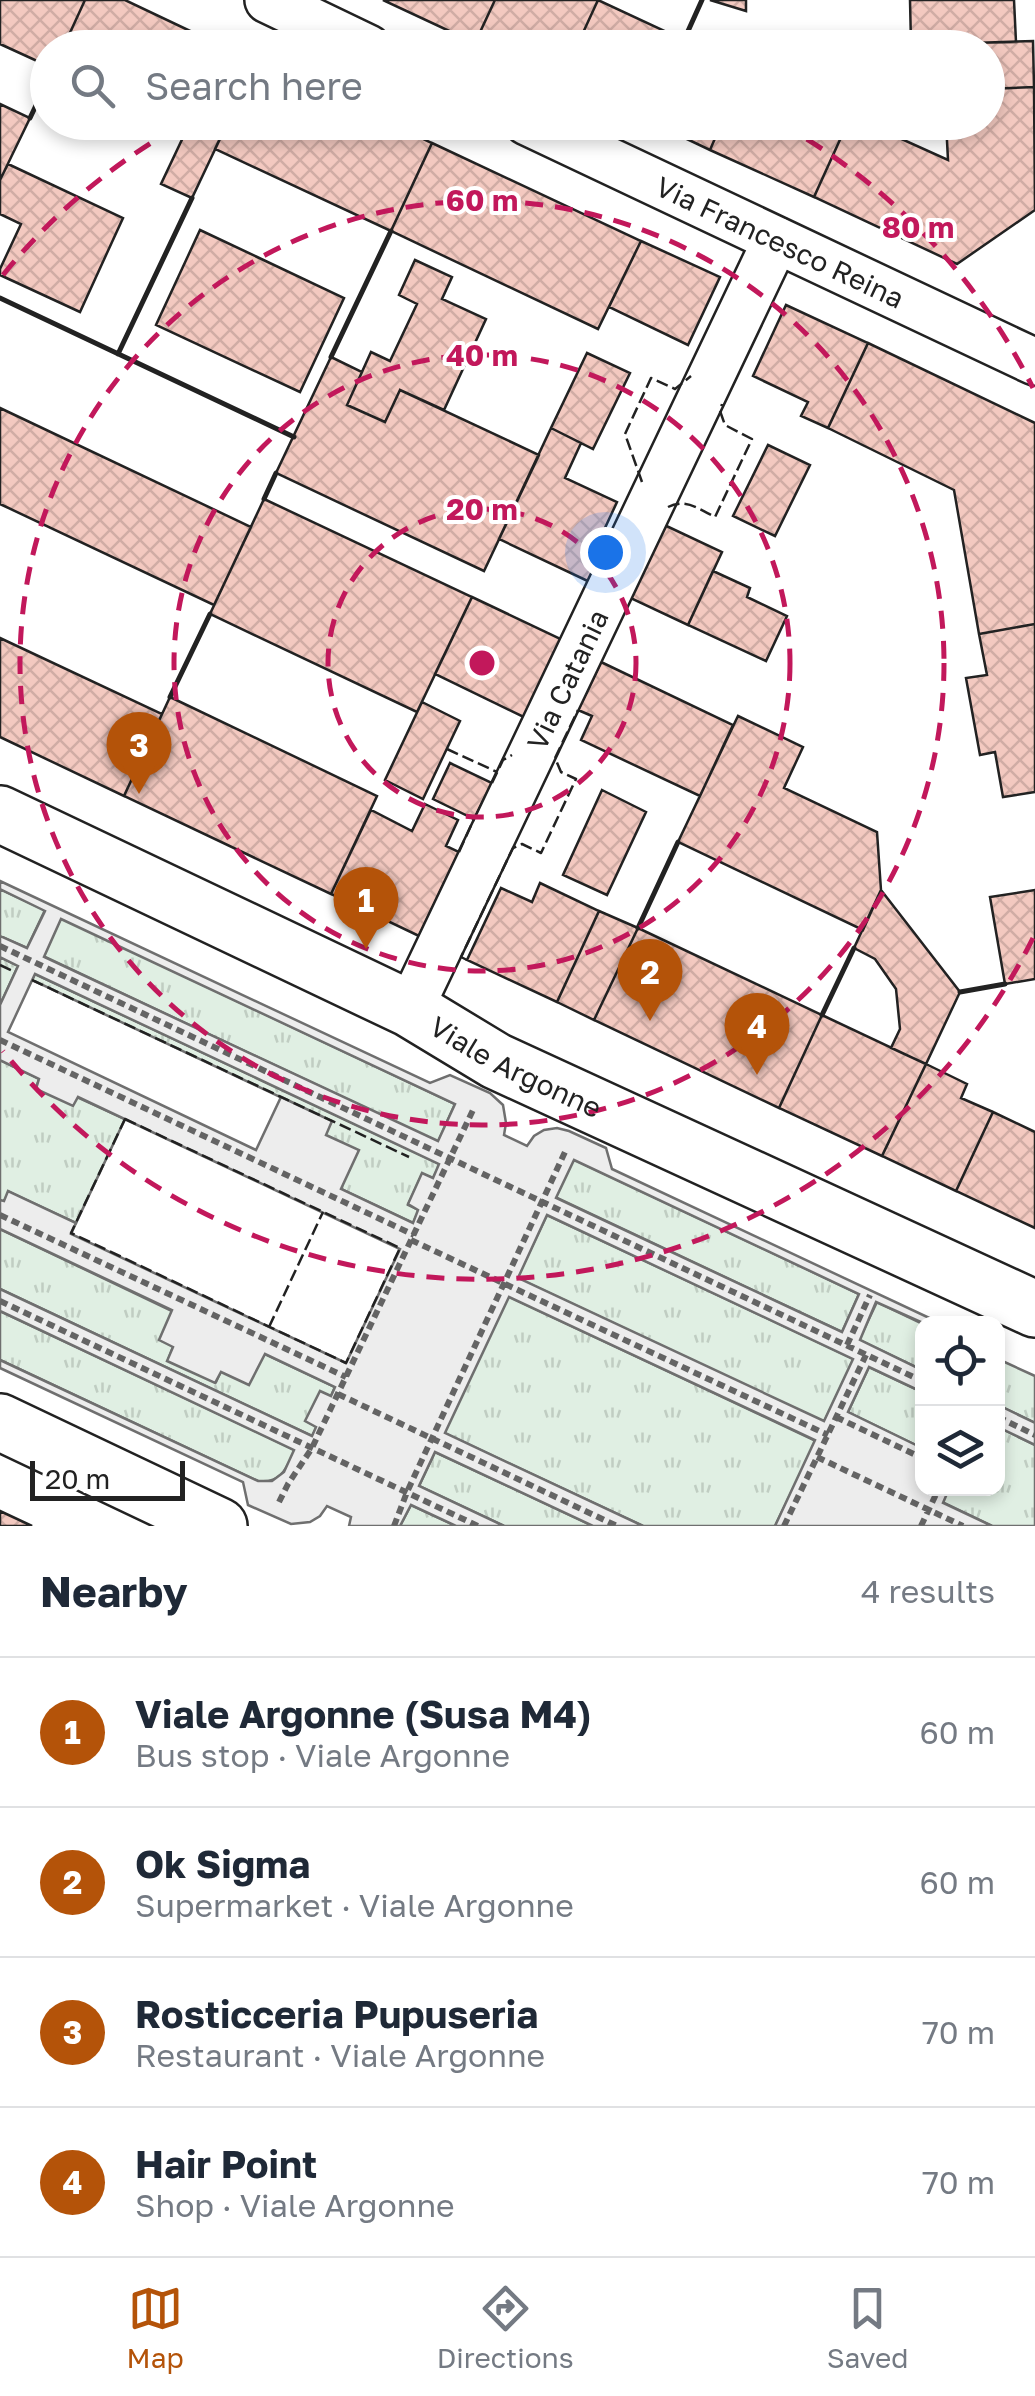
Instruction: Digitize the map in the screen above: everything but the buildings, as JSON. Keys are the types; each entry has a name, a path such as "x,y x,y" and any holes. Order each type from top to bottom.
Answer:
{"street":[{"path":"268,0 330,30"},
{"name":"Via Francesco Reina","path":"565,140 1035,362"},
{"name":"Via Catania","path":"410,1010 776,240"},
{"name":"Viale Argonne","path":"0,814 410,1010 496,1061 1035,1310"},
{"path":"0,1422 219,1526"}],"path":[{"path":"0,946 915,1378"},
{"path":"0,1040 828,1435"},
{"path":"278,1502 312,1448 474,1108"},
{"path":"394,1526 406,1492 565,1152"},
{"path":"0,1215 346,1377"},
{"path":"847,1345 870,1295"},
{"path":"0,1301 478,1526"},
{"path":"784,1526 866,1354"},
{"path":"338,1394 617,1526"},
{"path":"836,1417 915,1455"},
{"path":"1005,1420 1035,1434"},
{"path":"817,1457 963,1526"},
{"path":"921,1526 934,1496"}],"green space":[{"path":"0,889 45,910 27,948 0,936"},
{"path":"61,918 455,1104 438,1142 43,956"},
{"path":"0,957 18,966 0,1005"},
{"path":"35,974 440,1164 433,1178 422,1174 408,1205 419,1210 413,1223 341,1189 325,1135 331,1121 32,980"},
{"path":"0,1060 39,1079 36,1088 77,1097 125,1119 76,1223 9,1192 4,1202 0,1200"},
{"path":"573,1159 859,1294 842,1332 555,1197"},
{"path":"547,1215 854,1359 824,1422 517,1278"},
{"path":"0,1229 172,1311 173,1347 168,1360 216,1382 221,1371 265,1354 335,1387 306,1421 317,1427 312,1436 0,1289"},
{"path":"508,1296 816,1441 775,1526 643,1526 444,1433"},
{"path":"877,1302 915,1320 915,1367 859,1340"},
{"path":"0,1311 295,1450 289,1463 277,1478 258,1481 0,1360"},
{"path":"1005,1362 1035,1376 1035,1423 1005,1408"},
{"path":"869,1367 915,1389 915,1445 848,1412"},
{"path":"1005,1430 1035,1445 1035,1526 992,1526 942,1502 945,1496 1005,1496"},
{"path":"435,1452 593,1526 504,1526 419,1486"},
{"path":"411,1505 456,1526 400,1526"}],"shaded area":[{"path":"0,881 430,1083 450,1075 490,1093 503,1105 504,1135 527,1146 544,1130 569,1131 606,1148 612,1169 925,1316 915,1316 915,1319 876,1302 860,1340 915,1367 915,1389 869,1367 848,1412 915,1445 915,1496 946,1496 943,1503 992,1526 775,1526 815,1440 509,1297 445,1433 643,1526 593,1526 435,1452 419,1486 504,1526 456,1526 411,1505 400,1526 349,1526 351,1517 327,1506 310,1522 291,1524 248,1505 243,1482 0,1368 0,1360 258,1481 272,1481 284,1472 294,1450 0,1311 0,1289 312,1436 316,1427 305,1421 320,1391 331,1396 335,1387 265,1354 249,1385 221,1372 215,1383 167,1361 173,1347 159,1340 172,1310 0,1229 0,1200 4,1201 8,1191 76,1223 71,1234 346,1363 400,1249 78,1097 73,1106 36,1089 39,1079 0,1060 0,1005 18,966 0,957 0,936 27,948 45,911 0,889","holes":["61,919 455,1104 438,1141 44,957","35,974 439,1164 433,1178 422,1173 408,1204 418,1210 413,1223 341,1189 359,1150 326,1135 332,1121 281,1097 256,1150 8,1032","574,1160 859,1294 842,1332 556,1198","547,1215 853,1359 824,1421 518,1278"]},
{"path":"1005,1408 1035,1423 1035,1445 1005,1430"}],"fence":[{"path":"642,482 625,434 651,378 675,389 691,376"},
{"path":"668,507 686,504 715,517 752,439 725,425 722,404"},
{"path":"467,960 461,957 513,848 522,844 541,853 576,779 561,772 555,758 578,710"},
{"path":"447,749 497,772"},
{"path":"492,783 503,760 512,755"},
{"path":"459,852 474,819"},
{"path":"0,965 15,972"},
{"path":"32,980 409,1157"},
{"path":"125,1119 400,1248 346,1363 71,1233 125,1119"},
{"path":"269,1327 323,1212"}],"wall":[{"path":"688,30 702,0"},
{"path":"118,354 192,198"},
{"path":"331,357 391,231"},
{"path":"0,298 294,437"},
{"path":"264,499 276,473"},
{"path":"170,697 210,614"},
{"path":"638,928 678,842"},
{"path":"822,1015 854,948"},
{"path":"960,992 1005,984"}],"place":[{"name":"Rosticceria Pupuseria","path":"139,794"},
{"name":"Viale Argonne (Susa M4)","path":"366,949"},
{"name":"Ok Sigma","path":"650,1021"},
{"name":"Hair Point","path":"757,1075"}]}
